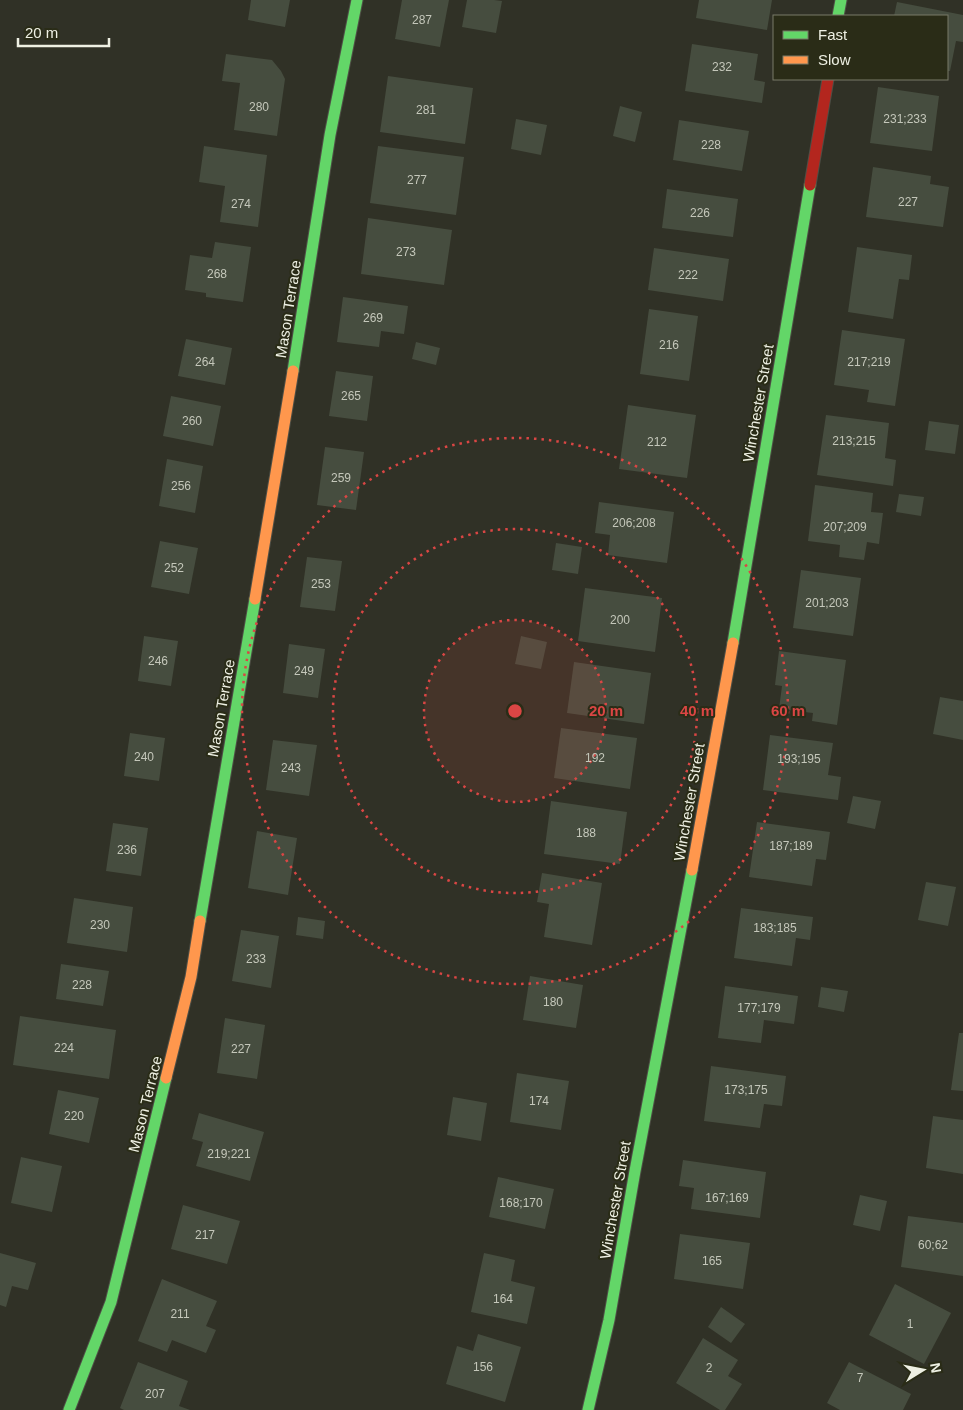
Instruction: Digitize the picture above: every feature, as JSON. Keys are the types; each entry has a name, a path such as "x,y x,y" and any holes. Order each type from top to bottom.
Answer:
{"street":[{"name":"Mason Terrace","path":"69,1410 111,1302 191,977 290,390 330,135 357,0"},
{"path":"838,15 841,0"},
{"name":"Winchester Street","path":"588,1410 610,1320 635,1171 708,784 828,80"}],"building":[{"path":"251,0 290,0 285,27 248,20"},
{"path":"402,0 449,0 440,47 395,39"},
{"path":"467,0 502,1 496,33 462,27"},
{"path":"699,0 772,0 767,30 696,18"},
{"path":"897,2 963,15 963,42 956,41 950,71 948,71 948,15 894,15"},
{"path":"692,44 758,54 754,80 765,82 762,103 685,91"},
{"path":"226,54 272,60 281,71 285,79 277,136 234,130 240,83 222,81"},
{"path":"388,76 473,88 465,144 380,132"},
{"path":"878,87 939,96 932,151 870,143"},
{"path":"620,106 642,112 635,142 613,136"},
{"path":"516,119 547,125 541,155 511,149"},
{"path":"679,120 749,131 742,171 673,160"},
{"path":"204,146 267,155 258,227 220,222 225,186 199,182"},
{"path":"378,146 464,157 456,215 370,203"},
{"path":"873,167 931,176 930,184 949,187 943,227 866,217"},
{"path":"667,189 738,199 733,237 662,228"},
{"path":"368,218 452,230 444,285 361,274"},
{"path":"215,242 251,247 243,302 206,297 206,293 185,290 190,255 212,258"},
{"path":"857,247 912,255 909,280 899,279 893,319 848,312"},
{"path":"654,248 729,259 723,301 648,290"},
{"path":"343,297 408,306 404,334 381,331 379,347 337,342"},
{"path":"649,309 698,316 689,381 640,374"},
{"path":"842,330 905,339 895,406 867,402 869,390 834,385"},
{"path":"186,339 232,348 225,385 178,376"},
{"path":"416,342 440,348 436,365 412,359"},
{"path":"336,371 373,376 367,421 329,416"},
{"path":"171,396 221,406 213,446 163,436"},
{"path":"628,405 696,415 687,478 619,469"},
{"path":"826,415 889,423 885,458 896,460 893,486 817,475"},
{"path":"929,421 959,425 955,454 925,450"},
{"path":"325,447 364,452 356,510 317,505"},
{"path":"167,459 203,466 195,513 159,506"},
{"path":"815,485 873,493 871,512 883,513 879,544 867,542 864,560 839,557 840,545 808,541"},
{"path":"899,494 924,497 921,516 896,512"},
{"path":"599,502 674,512 667,563 608,555 610,535 595,533"},
{"path":"160,541 198,548 189,594 151,587"},
{"path":"556,543 582,547 578,574 552,570"},
{"path":"307,557 342,561 335,611 300,607"},
{"path":"801,570 861,578 853,636 793,628"},
{"path":"585,588 662,598 655,652 578,641"},
{"path":"144,636 178,641 171,686 138,681"},
{"path":"521,636 547,642 541,669 515,664"},
{"path":"289,644 325,649 318,698 283,693"},
{"path":"779,651 846,660 837,725 812,721 813,713 779,709 782,686 775,685"},
{"path":"574,662 651,673 644,724 567,713"},
{"path":"940,697 963,701 963,740 933,734"},
{"path":"561,728 637,738 630,789 554,778"},
{"path":"130,733 165,738 159,781 124,776"},
{"path":"770,735 833,743 828,775 841,777 838,800 763,790"},
{"path":"273,740 317,745 309,796 266,790"},
{"path":"853,796 881,801 875,829 847,823"},
{"path":"551,801 627,812 620,864 544,854"},
{"path":"757,822 830,832 826,860 816,859 812,886 749,877"},
{"path":"113,823 148,828 141,876 106,871"},
{"path":"257,831 297,838 288,895 248,888"},
{"path":"542,873 602,883 592,945 544,937 549,904 537,902"},
{"path":"926,882 956,887 948,926 918,920"},
{"path":"74,898 133,907 127,952 67,943"},
{"path":"741,908 813,917 810,940 796,938 792,966 734,958"},
{"path":"298,917 325,921 323,939 296,935"},
{"path":"241,930 279,936 271,988 232,981"},
{"path":"61,964 109,971 103,1006 56,999"},
{"path":"530,976 583,985 576,1028 523,1020"},
{"path":"725,986 798,996 794,1024 764,1020 761,1043 718,1038"},
{"path":"821,987 848,991 844,1012 818,1007"},
{"path":"20,1016 116,1030 109,1079 13,1065"},
{"path":"225,1018 265,1025 257,1079 217,1073"},
{"path":"959,1033 963,1033 963,1091 951,1090"},
{"path":"711,1066 786,1076 782,1106 764,1104 760,1128 704,1121"},
{"path":"517,1073 569,1081 561,1130 510,1122"},
{"path":"58,1090 99,1098 89,1143 49,1134"},
{"path":"453,1097 487,1103 481,1141 447,1135"},
{"path":"199,1113 264,1132 250,1181 196,1166 203,1142 192,1139"},
{"path":"933,1116 963,1120 963,1174 926,1168"},
{"path":"21,1157 62,1166 52,1212 11,1203"},
{"path":"683,1160 766,1172 760,1218 691,1209 694,1188 679,1186"},
{"path":"498,1177 554,1189 545,1229 489,1217"},
{"path":"860,1195 887,1201 880,1231 853,1225"},
{"path":"183,1205 240,1221 227,1264 171,1249"},
{"path":"908,1216 963,1223 963,1276 901,1267"},
{"path":"680,1234 750,1243 743,1289 674,1279"},
{"path":"0,1253 36,1263 28,1290 12,1286 6,1307 0,1305"},
{"path":"484,1253 515,1260 511,1281 535,1287 527,1324 471,1312"},
{"path":"162,1279 217,1301 206,1326 216,1330 206,1353 172,1340 167,1352 138,1341"},
{"path":"895,1284 951,1313 924,1364 869,1335"},
{"path":"721,1307 745,1324 731,1343 708,1327"},
{"path":"478,1334 521,1347 505,1402 446,1384 457,1346 473,1351"},
{"path":"703,1338 738,1360 728,1376 742,1384 725,1410 720,1410 676,1383"},
{"path":"138,1362 188,1381 179,1406 190,1410 124,1410 120,1408"},
{"path":"849,1362 911,1394 903,1410 840,1410 827,1403"}],"traffic: fast":[{"path":"293,371 330,135 357,0"},
{"path":"838,15 841,0"},
{"path":"733,643 810,185"},
{"path":"200,921 255,599"},
{"path":"588,1410 609,1320 692,870"},
{"path":"69,1410 111,1302 166,1078"}],"traffic: slow":[{"path":"255,599 293,371"},
{"path":"692,870 733,643"},
{"path":"166,1078 191,977 200,921"}],"traffic: jam":[{"path":"810,185 828,80"}]}
